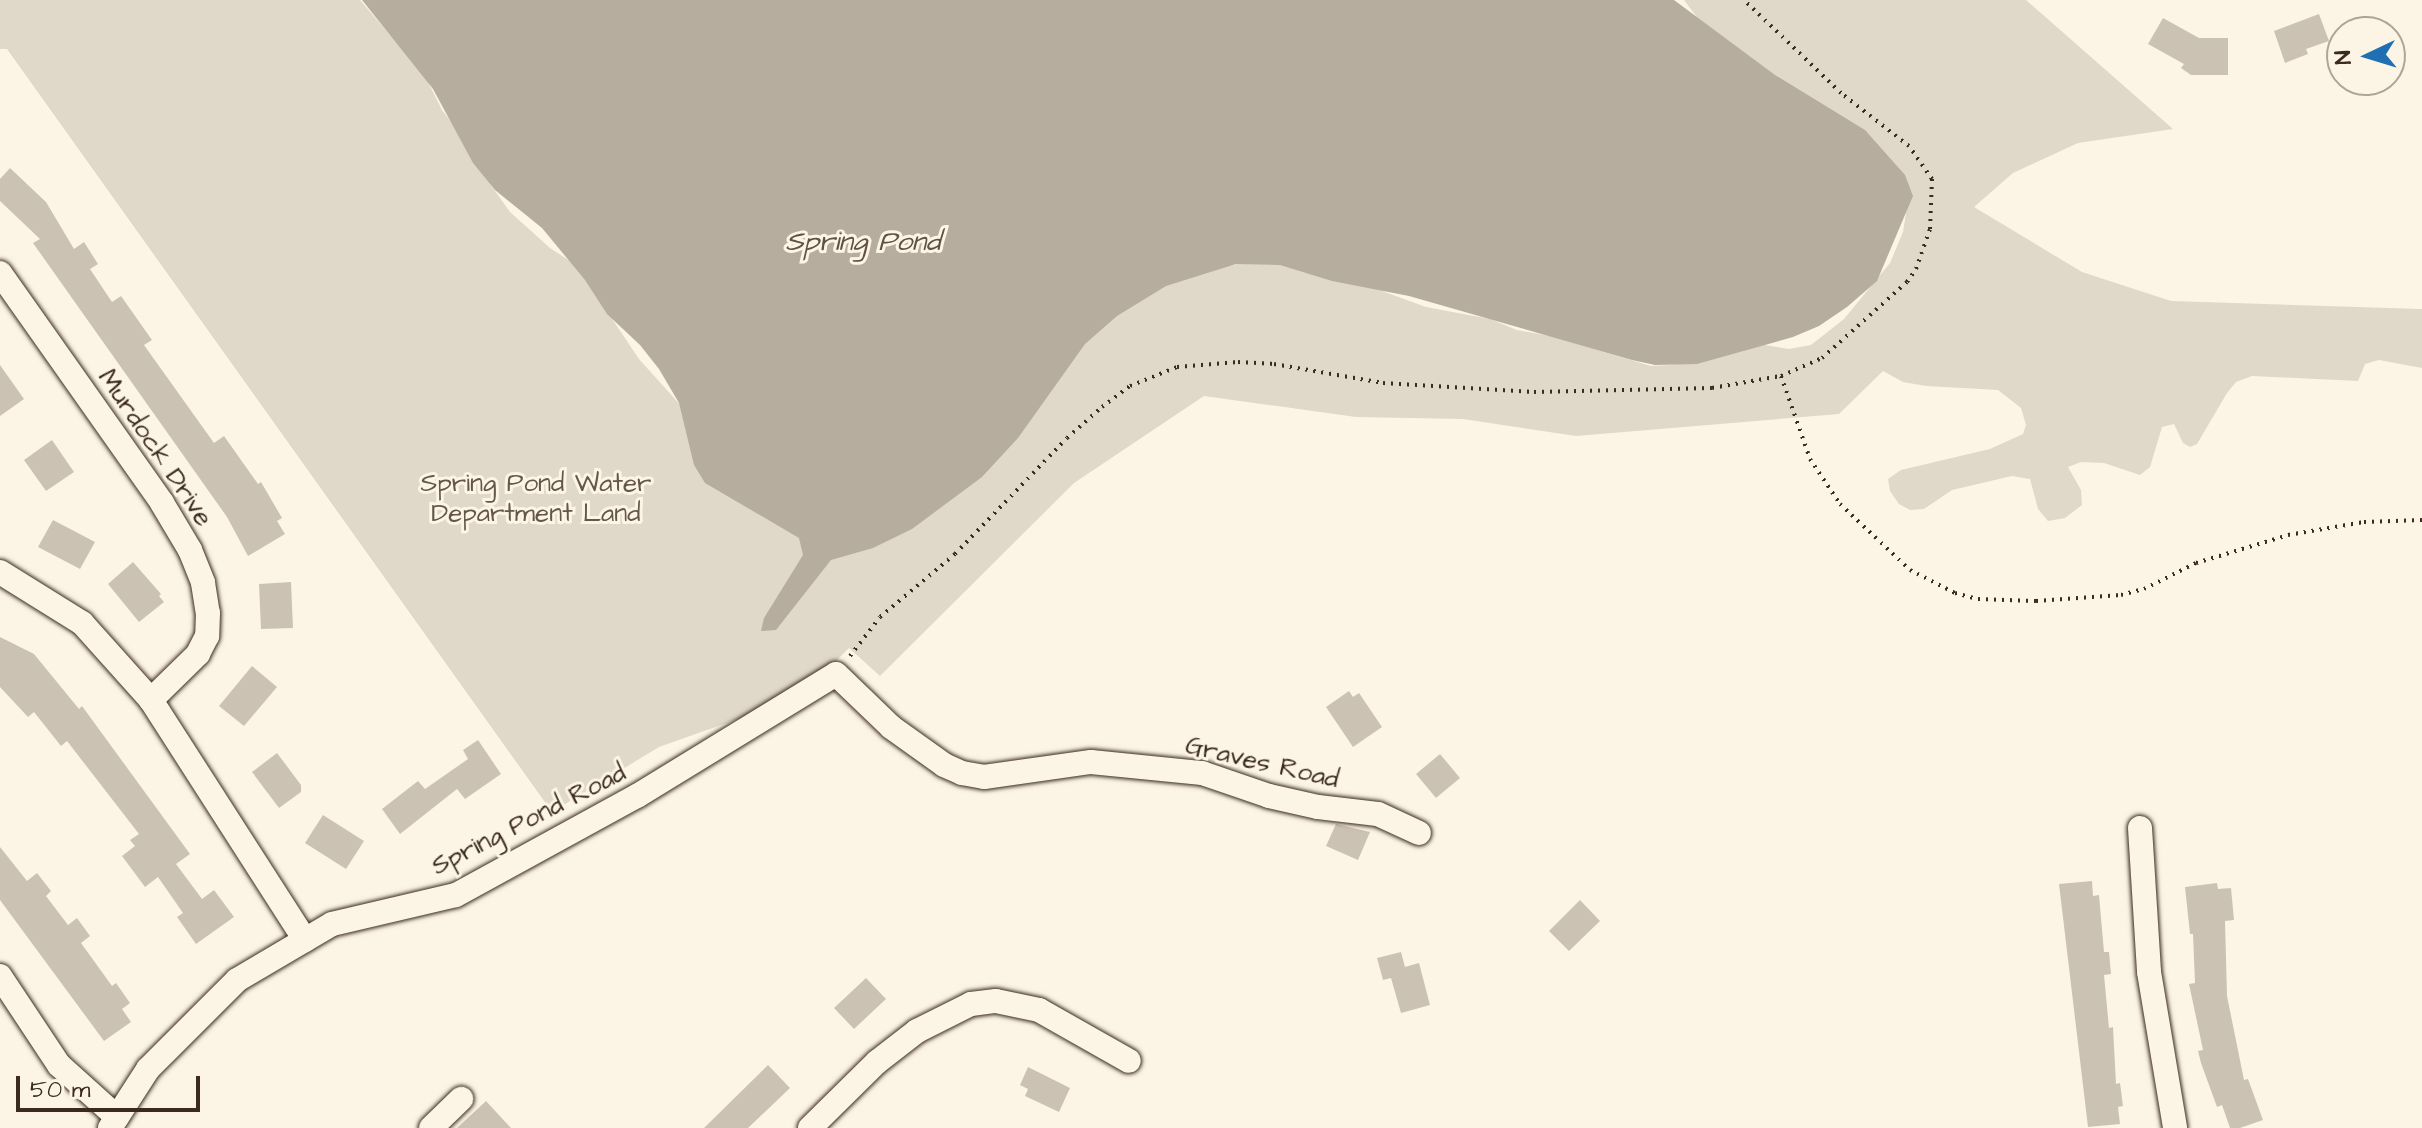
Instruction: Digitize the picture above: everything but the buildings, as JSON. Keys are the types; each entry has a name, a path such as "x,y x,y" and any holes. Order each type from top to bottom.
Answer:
{"street":[{"name":"Murdock Drive","path":"0,273 162,503 190,550 203,583 208,613 207,636 198,654 151,700"},
{"path":"0,572 82,623 151,700 305,940"},
{"name":"Graves Road","path":"836,674 891,727 944,765 962,773 984,777 1091,762 1202,773 1269,796 1318,807 1378,814 1419,833"},
{"name":"Spring Pond Road","path":"114,1122 148,1069 237,980 332,924 456,895 637,796 836,674"},
{"path":"2140,828 2149,972 2175,1128"},
{"path":"0,976 59,1065 114,1122"},
{"path":"810,1128 877,1062 917,1031 971,1004 1019,1003 1075,1029 1129,1061"},
{"path":"431,1128 461,1099"}],"path":[{"path":"836,674 880,617 955,554 1067,438 1130,386 1177,367 1238,362 1274,364 1373,382 1534,392 1712,388 1781,376 1822,358 1907,282 1921,259 1930,229 1932,179 1909,146 1841,93 1744,0"},
{"path":"1781,376 1810,459 1840,504 1910,570 1955,593 1978,599 2036,601 2121,595 2144,589 2196,563 2288,535 2364,522 2422,520"}],"green space":[{"name":"Spring Pond Water Department Land","path":"0,0 360,0 425,76 442,110 482,163 490,184 510,212 550,248 576,265 639,359 684,409 1103,291 1257,260 1338,275 1426,307 1490,319 1517,330 1550,336 1651,366 1671,365 1753,343 1789,349 1811,345 1844,319 1890,263 1903,232 1908,201 1779,82 1705,28 1684,0 2026,0 2173,129 2078,143 2013,173 1974,207 2082,272 2171,301 2422,309 2422,368 2379,360 2365,364 2358,381 2252,376 2236,382 2197,444 2190,447 2183,443 2174,424 2162,427 2150,467 2140,475 2104,463 2081,462 2068,467 2081,490 2082,505 2065,518 2048,521 2038,509 2030,479 2012,476 1952,490 1924,509 1910,510 1899,504 1890,491 1888,479 1901,470 1990,449 2023,434 2026,425 2021,408 1998,390 1926,386 1903,382 1883,371 1839,414 1576,436 1463,419 1356,417 1204,396 1074,483 880,676 849,648 800,697 659,747 552,812 7,49 0,49"}],"water":[{"name":"Spring Pond","path":"362,0 1674,0 1775,75 1865,130 1905,175 1913,196 1877,281 1847,307 1819,326 1793,337 1697,364 1655,365 1632,360 1409,296 1332,281 1280,265 1236,264 1166,286 1117,316 1085,344 1018,438 982,477 912,529 873,548 831,560 776,630 761,631 764,618 803,555 799,538 705,483 694,465 679,403 659,369 640,345 607,314 585,280 542,228 495,190 473,163 433,89"}]}
